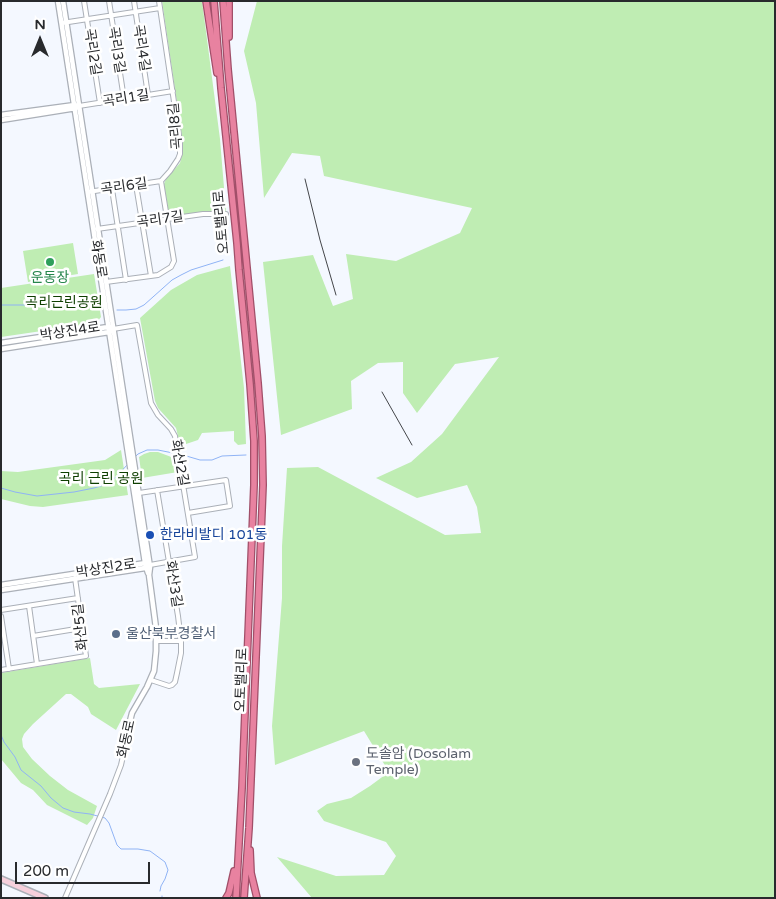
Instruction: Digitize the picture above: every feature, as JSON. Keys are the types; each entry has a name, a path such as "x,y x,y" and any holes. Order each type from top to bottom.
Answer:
{"highway":[{"path":"206,1 222,100"},
{"name":"오토밸리로","path":"214,1 254,441 254,485 236,898"},
{"name":"오토밸리로","path":"223,1 262,436 262,502 244,898"},
{"path":"228,69 229,1"},
{"path":"248,828 250,873 257,898"},
{"path":"226,898 229,893 238,850"}],"main road":[{"path":"1,879 45,898"}],"street":[{"name":"화동로","path":"58,1 64,23"},
{"name":"화동로","path":"63,1 64,23 76,106 149,574 157,642 154,671 151,680 132,713 121,765 102,814 65,898"},
{"name":"곡리2길","path":"84,1 100,103"},
{"name":"곡리3길","path":"109,1 124,99"},
{"name":"곡리4길","path":"134,1 148,95"},
{"name":"곡리8길","path":"159,1 180,136 178,159 161,182"},
{"path":"64,23 160,8"},
{"name":"곡리1길","path":"76,106 173,91"},
{"path":"1,115 76,106"},
{"path":"1,120 76,106"},
{"path":"106,282 161,274 173,264 174,260 161,182"},
{"name":"곡리6길","path":"90,192 161,182"},
{"path":"136,185 151,276"},
{"path":"112,189 126,280"},
{"name":"곡리7길","path":"96,230 203,214 226,214"},
{"name":"화동로","path":"96,230 106,282 110,329"},
{"name":"화산2길","path":"110,329 137,325 151,403 175,436 195,557 147,565"},
{"name":"박상진4로","path":"1,343 110,329"},
{"name":"박상진4로","path":"1,349 110,329"},
{"name":"화동로","path":"132,467 139,493 147,565"},
{"path":"139,493 226,480 230,506 188,513"},
{"name":"화산3길","path":"151,680 169,686 175,682 180,663 181,641 157,490"},
{"name":"박상진2로","path":"1,585 147,565"},
{"name":"박상진2로","path":"1,590 74,576"},
{"name":"화산5길","path":"1,670 86,656 74,576"},
{"path":"1,610 78,598"},
{"path":"29,606 37,664"},
{"path":"1,616 9,669"},
{"path":"33,636 82,628"},
{"path":"157,642 181,641"}],"green space":[{"path":"162,1 202,1 220,139 226,212 203,212 173,217 169,214 164,184 180,163 183,144"},
{"path":"257,1 775,1 775,898 312,898 277,857 336,876 384,875 396,856 386,842 324,821 317,811 327,804 351,798 389,772 364,731 275,765 272,726 282,598 282,546 287,468 318,467 445,535 481,533 477,507 467,485 417,498 376,478 411,462 442,434 499,357 455,364 417,413 403,393 403,362 378,363 351,381 352,409 281,435 263,262 313,255 333,306 353,299 346,254 396,261 460,233 472,208 324,176 320,156 292,153 264,198 256,103 244,51"},
{"name":"운동장","path":"73,243 78,274 28,282 23,251"},
{"path":"230,266 244,388 246,444 238,445 234,441 234,431 202,433 198,440 186,444 182,443 179,440 176,428 158,408 155,401 140,318 171,290 197,275"},
{"name":"곡리근린공원","path":"94,274 101,317 96,323 1,337 1,288"},
{"name":"곡리 근린 공원","path":"121,450 128,495 43,507 1,499 1,471 18,472 105,460"},
{"path":"150,452 158,452 174,458 178,472 142,478 139,457"},
{"path":"90,658 94,684 99,688 140,684 116,730 91,714 88,707 71,694 66,694 33,724 22,739 23,747 32,759 50,776 68,790 97,806 93,818 87,825 47,805 33,790 21,783 1,759 1,673"}],"waterway":[{"path":"117,310 136,309 144,305 172,280 191,270 223,260"},
{"path":"1,305 79,305 98,307"},
{"path":"134,458 147,450 173,453"},
{"path":"183,455 200,460 212,460 222,456 246,455"},
{"path":"1,488 37,496 74,492 101,486 115,478 128,464"},
{"path":"1,735 21,770 41,786 63,808 105,818 109,823 117,845 121,849 150,851 165,862 168,870 160,891"}],"railway":[{"path":"305,179 336,295"},
{"path":"382,392 412,445"}],"place":[{"name":"운동장","path":"50,262"},
{"name":"한라비발디 101동","path":"150,535"},
{"name":"울산북부경찰서","path":"116,634"},
{"name":"도솔암 (Dosolam Temple)","path":"356,762"}]}
